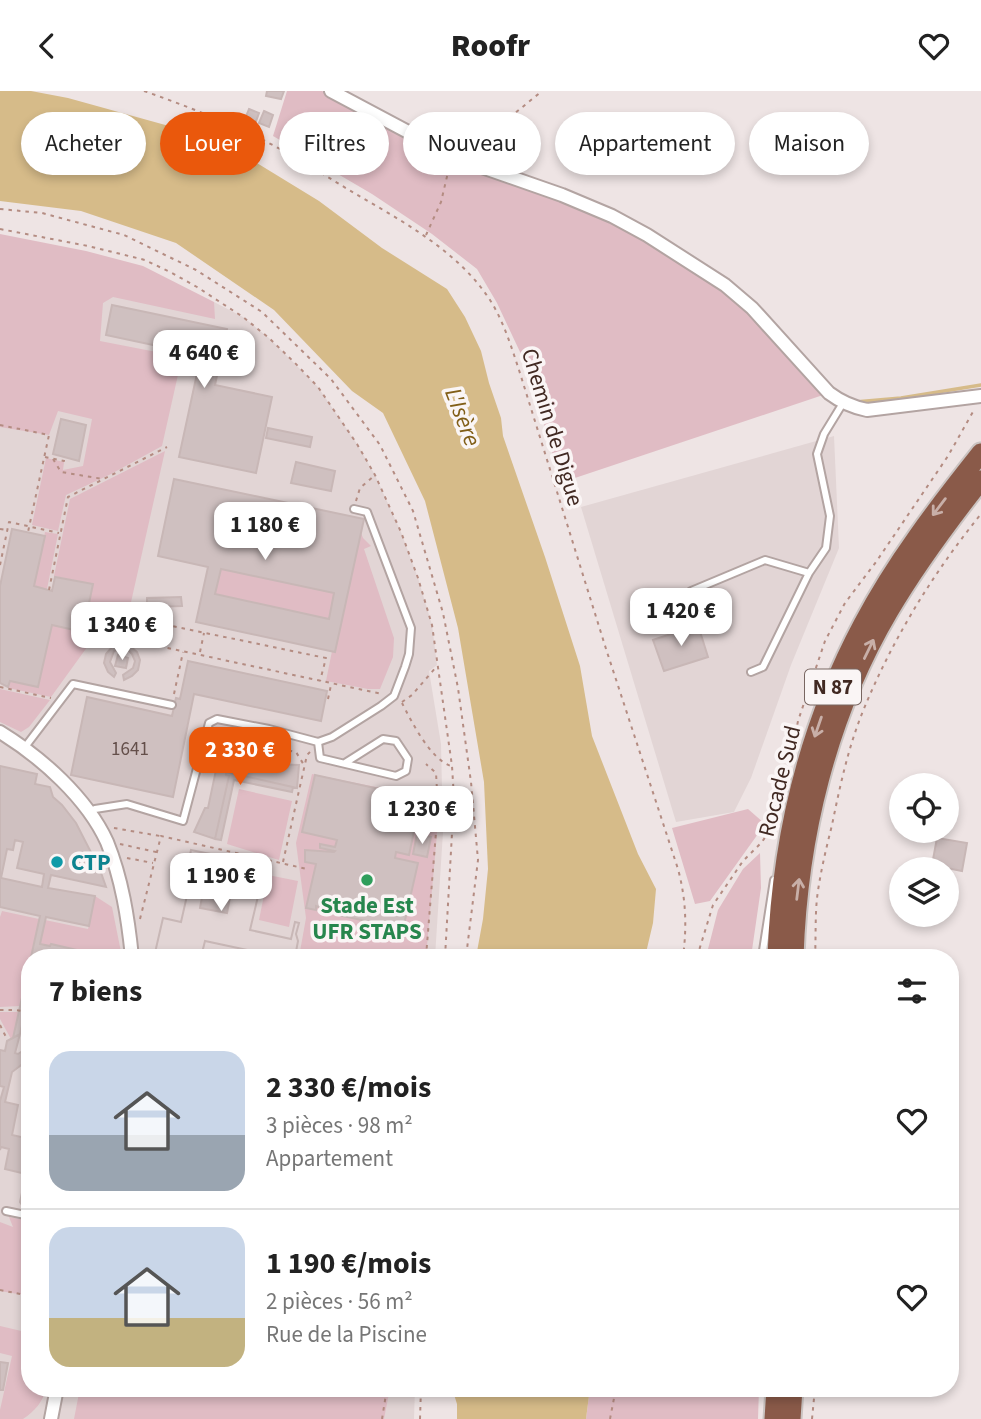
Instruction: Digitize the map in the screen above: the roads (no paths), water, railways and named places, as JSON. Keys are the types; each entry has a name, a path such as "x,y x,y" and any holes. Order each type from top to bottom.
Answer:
{"highway":[{"name":"Rocade Sud","path":"777,949 789,798 824,709 862,624 910,546 981,453"},
{"name":"Rocade Sud","path":"794,949 798,889 810,818 825,759 849,694 878,631 903,588 981,480"},
{"path":"774,1419 775,1397"},
{"path":"791,1419 792,1397"}],"street":[{"path":"331,91 456,158 562,195 648,235 725,285 752,308 829,393 843,403 867,409 981,396"},
{"path":"0,732 25,747 55,773 89,813 106,840 124,894 131,949"},
{"path":"50,1416 55,1397"}],"lane":[{"path":"751,672 763,667 809,573 826,548 830,516 817,454 824,434 843,403"},
{"path":"89,813 95,809 127,804 183,821 209,723 217,719 269,729 318,743 332,737 394,696 405,667 411,628 367,512 354,509"},
{"path":"691,591 765,560 809,573"},
{"path":"25,747 73,684 172,705"},
{"path":"318,743 320,758 396,776 406,771 408,759 396,741 383,739 345,763"},
{"path":"778,861 789,798"},
{"path":"763,949 775,871"},
{"path":"6,1211 21,1214"}],"water":[{"name":"L'Isère","path":"0,91 31,91 118,112 21,112 21,175 146,175 146,120 160,124 160,175 265,175 265,168 319,201 382,248 447,289 465,317 481,351 501,418 503,436 580,666 592,736 638,854 656,889 653,923 647,949 477,949 488,869 484,782 458,628 425,501 383,413 352,391 274,310 176,243 81,211 0,201"},
{"path":"455,1397 589,1397 586,1419 457,1419"}],"waterway":[{"path":"855,402 901,398 981,385"}],"place":[{"name":"CTP","path":"57,862"},
{"name":"Stade Est UFR STAPS","path":"367,880"}]}
